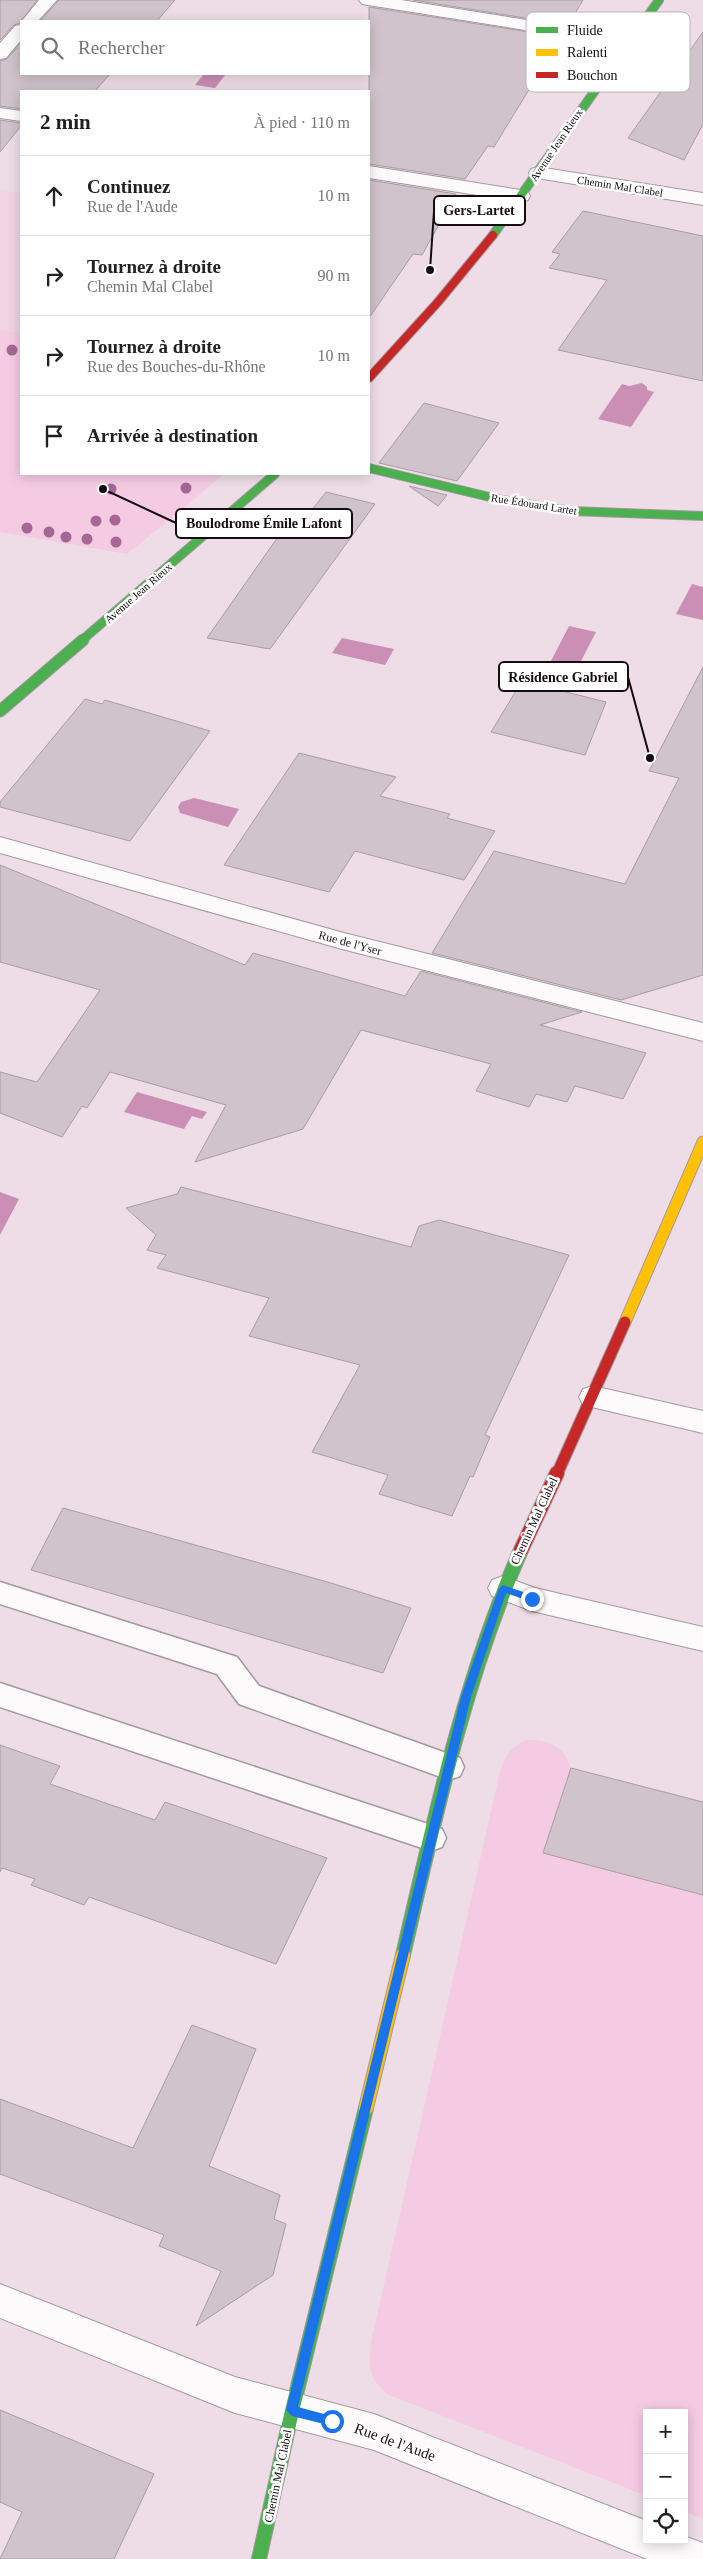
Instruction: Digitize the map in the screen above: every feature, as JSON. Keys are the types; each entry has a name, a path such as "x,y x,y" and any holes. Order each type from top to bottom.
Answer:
{"street":[{"path":"30,20 48,0"},
{"path":"368,0 526,25"},
{"name":"Avenue Jean Rieux","path":"650,12 660,0"},
{"path":"0,54 20,31"},
{"name":"Avenue Jean Rieux","path":"370,377 484,247 538,173 593,92"},
{"path":"0,113 20,116"},
{"path":"370,172 521,196"},
{"name":"Chemin Mal Clabel","path":"538,173 703,199"},
{"name":"Rue Édouard Lartet","path":"370,468 502,500 571,511 703,516"},
{"name":"Avenue Jean Rieux","path":"2,708 273,475"},
{"name":"Rue de l'Yser","path":"0,845 342,941 703,1032"},
{"name":"Chemin Mal Clabel","path":"259,2559 292,2410 466,1697 503,1588 592,1396 703,1142"},
{"path":"592,1396 703,1422"},
{"path":"503,1588 532,1599 703,1639"},
{"name":"Rue de l'Aude","path":"0,2301 235,2395 374,2432 643,2538"},
{"name":"Rue de l'Aude","path":"657,2544 695,2559"}],"lane":[{"path":"0,1593 226,1665 249,1695 449,1767"},
{"path":"0,1695 431,1838"}],"shaded area":[{"path":"203,75 225,75 215,88 195,85"},
{"path":"0,190 20,193 20,334 0,330"},
{"path":"0,330 20,334 20,475 222,475 127,554 0,532"},
{"path":"642,383 647,387 647,390 654,392 631,427 598,419 622,384 629,386"},
{"path":"692,584 703,587 703,620 676,614"},
{"path":"569,626 596,632 578,667 551,661"},
{"path":"342,638 394,649 385,665 332,653"},
{"path":"194,798 239,809 228,827 180,813 178,807 181,802"},
{"path":"137,1092 207,1112 202,1119 192,1116 184,1129 124,1112"},
{"path":"0,1192 19,1199 0,1235"},
{"path":"526,1740 541,1741 554,1745 564,1754 571,1768 543,1853 703,1895 703,2519 688,2513 688,2409 643,2409 643,2494 389,2395 377,2383 371,2372 371,2342 500,1771 509,1752"}],"building":[{"path":"0,0 37,0 22,20 20,20 20,23 14,25 0,40"},
{"path":"59,0 175,0 158,20 41,20"},
{"path":"413,0 583,0 576,12 526,12 526,18"},
{"path":"369,7 526,32 528,92 494,147 488,146 465,179 370,164"},
{"path":"703,32 703,124 684,160 628,138 661,92 690,92 690,50"},
{"path":"20,44 20,75 109,75 96,90 20,90 20,109 0,106 0,61 7,59"},
{"path":"0,120 20,123 20,127 0,152"},
{"path":"370,180 456,194 422,255 413,254 370,317"},
{"path":"583,211 703,236 703,381 558,350 607,280 549,268 560,254 552,252"},
{"path":"424,403 499,423 457,481 379,463"},
{"path":"409,486 447,495 438,506"},
{"path":"326,492 375,504 270,649 207,638 280,534 291,536"},
{"path":"703,667 703,975 621,1000 432,953 494,851 625,884 679,778 649,771"},
{"path":"522,681 606,702 585,755 491,732"},
{"path":"85,699 102,704 105,700 210,731 130,841 0,807 0,802"},
{"path":"299,753 396,777 380,796 450,814 447,818 495,831 464,880 355,851 329,892 224,865"},
{"path":"0,865 245,965 253,953 405,996 421,971 582,1012 540,1025 646,1053 623,1099 575,1086 567,1102 536,1094 529,1107 476,1091 491,1064 361,1030 303,1129 195,1162 226,1105 110,1072 87,1108 82,1106 62,1137 0,1113 0,1072 37,1082 100,990 0,962"},
{"path":"181,1187 411,1247 419,1226 439,1220 569,1255 485,1435 490,1437 473,1477 470,1476 452,1516 379,1494 388,1475 312,1452 360,1365 249,1336 269,1298 157,1268 166,1255 147,1250 156,1235 126,1208 177,1194"},
{"path":"63,1508 331,1583 411,1608 383,1673 31,1570"},
{"path":"0,1745 60,1766 50,1784 155,1820 165,1802 327,1858 276,1964 89,1897 84,1905 31,1885 35,1879 2,1868 0,1872"},
{"path":"571,1768 703,1802 703,1895 543,1853"},
{"path":"192,2025 256,2049 209,2166 280,2195 274,2219 286,2224 273,2275 196,2326 221,2271 159,2246 164,2235 0,2174 0,2099 133,2148"},
{"path":"0,2410 154,2474 114,2559 0,2559 22,2512 0,2502"}],"traffic: fast":[{"path":"651,12 659,0"},
{"path":"493,235 594,92"},
{"path":"370,468 502,500 571,511 703,516"},
{"path":"0,711 274,475"},
{"path":"403,1955 439,1801 466,1698 500,1598 521,1550"},
{"path":"259,2559 292,2411 366,2108"}],"traffic: slow":[{"path":"625,1322 703,1142"},
{"path":"366,2108 403,1955"}],"traffic: jam":[{"path":"370,377 438,302 493,235"},
{"path":"521,1550 593,1397 625,1322"}],"place":[{"name":"Gers-Lartet","path":"430,270"},
{"name":"Boulodrome Émile Lafont","path":"103,489"},
{"name":"Résidence Gabriel","path":"650,758"}],"route":[{"path":"332,2421 292,2410 431,1838 466,1697 503,1588 532,1599"}]}
